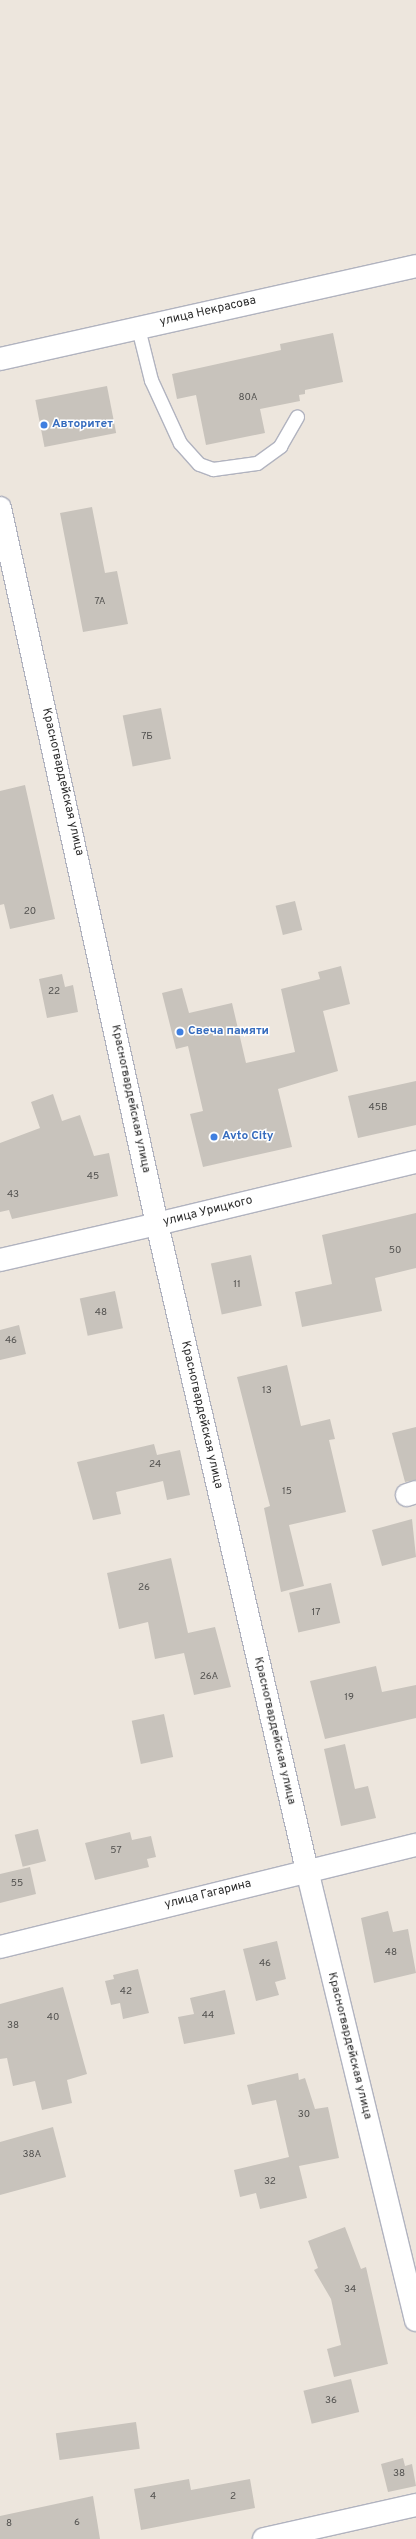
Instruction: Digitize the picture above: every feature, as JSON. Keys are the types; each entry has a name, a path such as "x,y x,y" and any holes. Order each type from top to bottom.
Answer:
{"main road":[{"name":"улица Некрасова","path":"0,359 416,266"},
{"name":"Красногвардейская улица","path":"0,508 157,1224 307,1870 416,2320"},
{"name":"улица Урицкого","path":"0,1260 416,1162"},
{"name":"улица Гагарина","path":"0,1947 307,1870 416,1845"},
{"path":"264,2539 416,2505"}],"lane":[{"path":"138,328 158,394 180,443 199,464 213,469 257,463 280,446 297,416"}],"building":[{"path":"333,333 343,382 305,390 305,394 299,395 300,401 260,409 265,433 206,445 196,395 177,399 172,374 281,350 280,344"},
{"path":"107,386 116,433 45,447 35,400"},
{"path":"92,507 105,573 117,571 128,624 83,632 60,513"},
{"path":"161,708 171,759 133,766 123,715"},
{"path":"25,785 55,919 10,929 4,904 0,905 0,791"},
{"path":"295,901 302,930 283,935 276,906"},
{"path":"341,966 350,1004 323,1011 338,1071 278,1089 292,1147 203,1167 190,1114 203,1111 188,1046 176,1049 162,993 182,988 189,1013 232,1003 246,1063 295,1052 281,989 320,979 318,972"},
{"path":"62,974 65,987 73,985 78,1012 47,1018 39,979"},
{"path":"416,1081 416,1125 358,1138 348,1096"},
{"path":"53,1094 62,1121 80,1115 94,1156 109,1153 118,1196 12,1219 9,1210 0,1212 0,1143 40,1128 31,1102"},
{"path":"416,1213 416,1268 375,1278 382,1311 302,1327 295,1292 332,1284 322,1235"},
{"path":"251,1255 262,1306 222,1314 211,1264"},
{"path":"115,1291 123,1328 88,1336 80,1298"},
{"path":"19,1325 26,1354 0,1360 0,1330"},
{"path":"287,1365 301,1426 330,1419 335,1439 329,1440 346,1512 289,1525 304,1586 281,1592 264,1508 270,1506 237,1377"},
{"path":"416,1427 416,1480 405,1482 392,1433"},
{"path":"154,1444 157,1455 180,1450 190,1495 167,1500 163,1481 116,1492 121,1514 93,1520 77,1462"},
{"path":"412,1519 416,1557 382,1566 372,1530"},
{"path":"171,1558 188,1633 215,1627 231,1687 194,1695 184,1653 155,1659 148,1622 119,1629 107,1573"},
{"path":"331,1583 340,1623 298,1633 289,1593"},
{"path":"376,1666 382,1692 416,1685 416,1718 325,1739 310,1681"},
{"path":"164,1714 173,1757 141,1764 132,1721"},
{"path":"345,1744 355,1789 368,1786 376,1818 341,1826 324,1749"},
{"path":"38,1829 46,1861 23,1867 15,1835"},
{"path":"130,1832 132,1840 151,1836 156,1857 147,1859 149,1867 95,1880 85,1843"},
{"path":"30,1867 36,1894 0,1903 0,1874"},
{"path":"388,1911 393,1932 408,1929 416,1973 374,1983 361,1918"},
{"path":"277,1941 286,1979 275,1982 279,1995 256,2001 243,1949"},
{"path":"138,1969 149,2013 123,2019 120,2003 111,2005 105,1981 114,1979 113,1975"},
{"path":"63,1987 87,2074 67,2080 72,2103 42,2110 35,2081 13,2086 7,2058 0,2059 0,2004"},
{"path":"225,1990 235,2034 184,2044 178,2017 194,2014 190,1998"},
{"path":"298,2073 299,2080 305,2078 315,2109 328,2107 339,2158 299,2166 307,2198 260,2209 256,2193 240,2197 234,2170 289,2157 276,2100 252,2105 247,2085"},
{"path":"53,2127 66,2177 0,2195 0,2142"},
{"path":"345,2227 361,2269 366,2267 388,2364 334,2377 327,2349 341,2345 331,2299 314,2270 318,2268 308,2241"},
{"path":"351,2379 359,2412 312,2424 303,2391"},
{"path":"136,2422 140,2449 60,2460 56,2433"},
{"path":"403,2458 405,2466 412,2464 416,2486 388,2492 381,2464"},
{"path":"189,2479 191,2490 250,2479 255,2508 141,2530 134,2489"},
{"path":"93,2496 100,2539 0,2539 0,2516"}],"place":[{"name":"Авторитет","path":"44,425"},
{"name":"Свеча памяти","path":"180,1032"},
{"name":"Avto City","path":"214,1137"}]}
